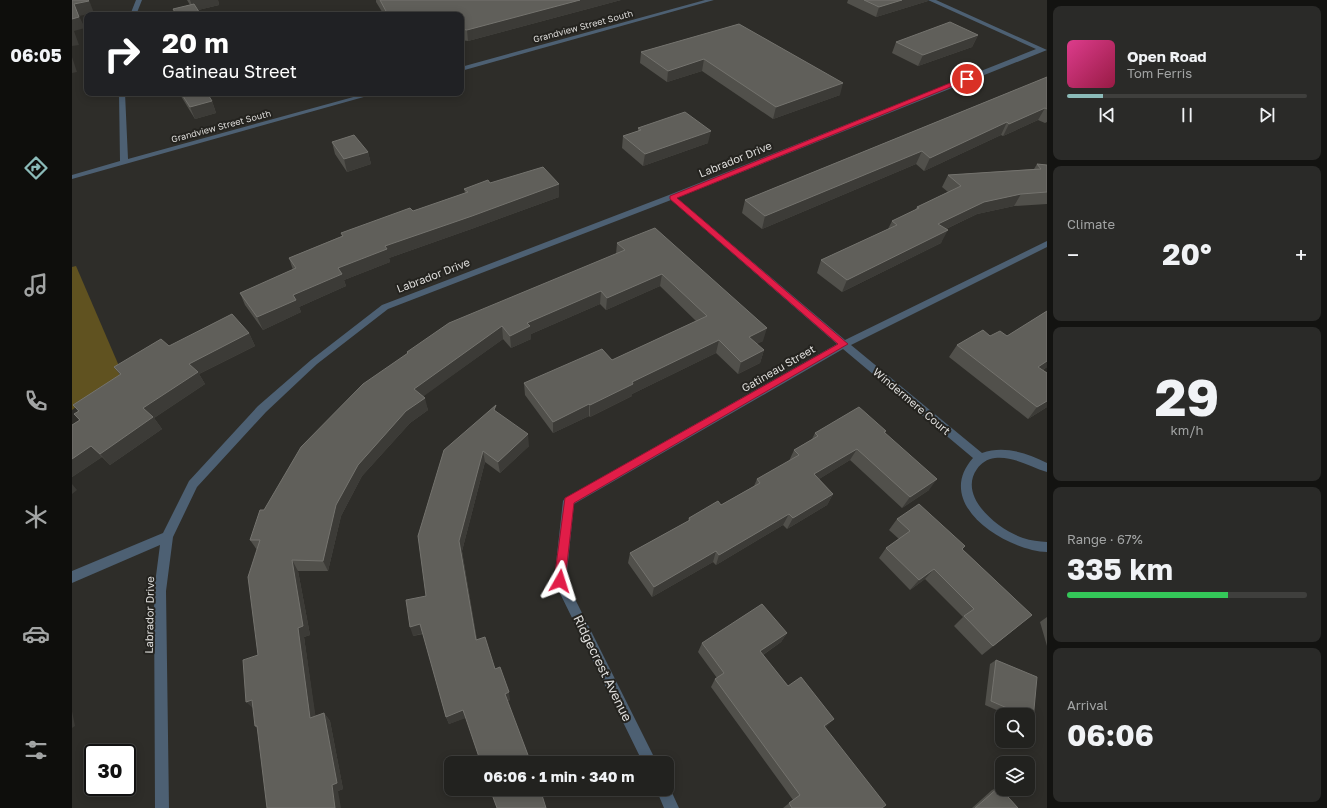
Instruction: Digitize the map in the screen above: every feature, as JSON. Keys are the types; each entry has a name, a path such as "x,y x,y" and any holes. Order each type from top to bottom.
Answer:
{"street":[{"path":"133,12 139,0"},
{"name":"Grandview Street South","path":"464,68 711,0"},
{"path":"931,0 1044,51"},
{"name":"Labrador Drive","path":"162,808 160,591 168,537 194,484 262,409 314,362 385,307 672,197 1044,51"},
{"path":"122,96 124,162"},
{"name":"Grandview Street South","path":"72,177 364,96"},
{"name":"Windermere Court","path":"672,197 844,344 980,457"},
{"name":"Gatineau Street","path":"569,501 844,344 1047,244"},
{"path":"1047,468 1033,460 1014,455 997,454 980,457 972,465 967,477 967,490 973,505 985,520 1001,533 1021,543 1047,547"},
{"name":"Ridgecrest Avenue","path":"569,501 560,581 647,756"},
{"path":"72,577 168,537"},
{"path":"666,796 672,808"}],"shaded area":[{"path":"76,266 122,373 72,410 72,267"}],"building":[{"path":"72,0 89,1 74,4 79,17 72,19"},
{"path":"380,0 580,0 467,30 464,30 464,12 386,12"},
{"path":"864,0 902,0 879,7"},
{"path":"194,4 199,12 175,12 173,9"},
{"path":"950,22 978,35 923,55 896,42"},
{"path":"739,24 843,83 776,107 704,59 668,71 641,52"},
{"path":"1047,77 1047,109 1045,108 1009,124 1007,122 930,158 922,151 765,216 745,200"},
{"path":"183,96 209,96 212,101 190,107"},
{"path":"685,112 711,131 645,154 623,136 641,130 638,128"},
{"path":"354,135 368,152 344,159 332,142"},
{"path":"1037,164 1047,165 1047,192 1021,194 984,202 938,224 948,230 847,280 821,260 897,225 892,221 961,186 948,175 1041,169"},
{"path":"543,167 559,184 385,246 387,249 338,268 342,274 293,295 296,300 257,317 240,293 296,268 289,258 343,236 341,233 410,208 413,211 468,192 464,189 488,180 490,183"},
{"path":"655,228 767,328 749,337 764,350 741,362 719,340 632,382 633,384 553,422 524,383 602,349 612,360 707,316 662,274 607,298 601,291 527,323 530,326 510,336 502,326 414,389 425,398 406,411 358,465 336,505 323,561 292,560 303,626 298,628 310,718 324,713 337,783 332,785 335,808 267,808 257,726 255,726 252,700 246,702 243,660 258,655 248,577 260,540 250,540 260,510 264,510 301,447 363,384 449,323 625,250 617,243"},
{"path":"1047,311 1047,361 1038,367 1047,373 1047,401 1037,407 957,345 983,330 990,336 1000,331 1007,336"},
{"path":"232,314 249,333 189,364 198,372 143,408 153,417 100,454 91,446 72,459 72,425 80,420 74,414 79,411 73,405 121,374 114,367 161,339 169,346"},
{"path":"496,405 494,410 528,434 498,462 483,451 459,541 476,640 485,637 495,669 500,667 509,692 505,694 528,756 479,756 463,710 446,717 420,624 410,627 406,600 426,596 418,536 444,450"},
{"path":"859,407 886,431 884,432 937,479 910,497 857,449 814,474 833,494 793,518 789,514 719,555 716,551 654,587 630,553 690,520 689,518 718,501 721,505 760,483 757,479 799,455 794,450 818,436 815,433"},
{"path":"919,504 965,546 962,549 1032,615 993,646 964,616 974,609 934,569 919,580 886,548 910,531 897,519"},
{"path":"762,604 787,633 760,651 788,686 801,677 834,719 824,726 886,805 882,808 792,808 789,803 800,795 715,679 724,673 702,643"},
{"path":"996,660 1037,677 1034,708 1007,708 991,701"},
{"path":"995,790 995,796 1007,796 1018,808 975,808"},
{"path":"493,796 542,796 546,808 497,808"}],"route":[{"path":"560,581 569,501 844,344 672,197 967,79"}]}
